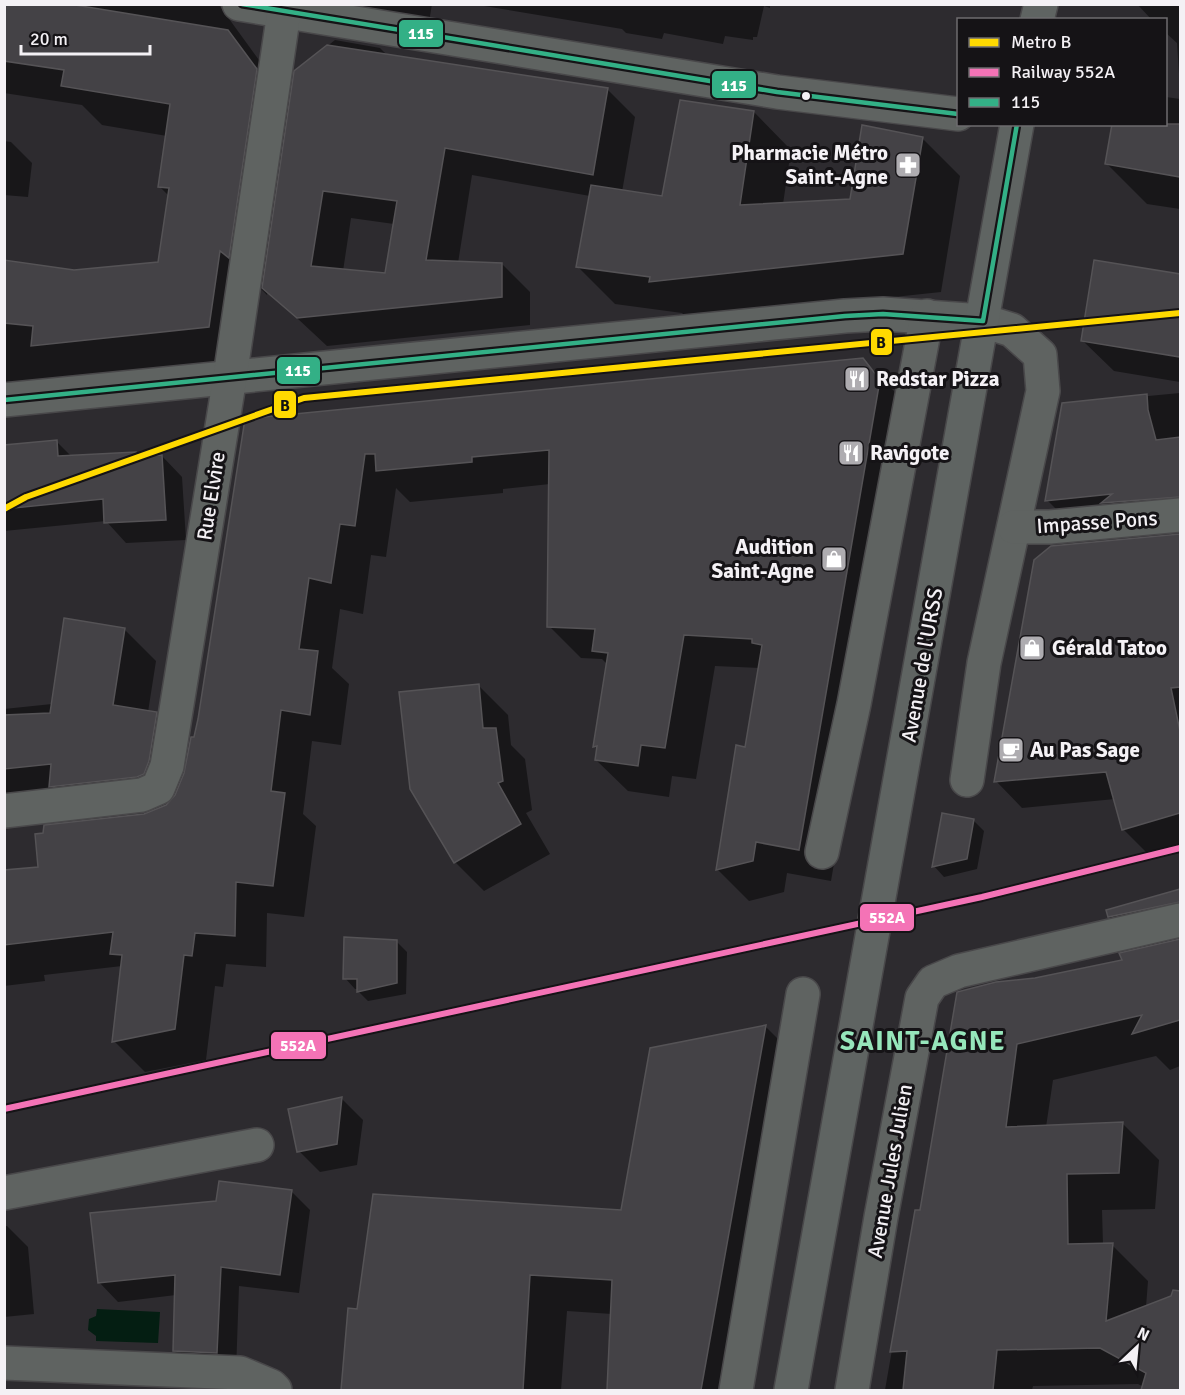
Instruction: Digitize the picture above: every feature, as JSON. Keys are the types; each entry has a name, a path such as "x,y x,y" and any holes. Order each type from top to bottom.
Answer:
{"main road":[{"name":"Avenue de l'URSS","path":"791,1390 1017,126"}],"street":[{"path":"239,4 777,92 957,114"},
{"name":"Rue Elvire","path":"4,812 142,795 158,788 167,766 230,377 284,12"},
{"path":"4,400 845,316 883,314 927,316 983,321 1012,330 1040,355 1042,391 984,663 967,780"},
{"path":"822,852 854,704 927,316"},
{"name":"Impasse Pons","path":"1014,527 1050,527 1180,515"},
{"name":"Avenue Jules Julien","path":"852,1390 881,1217 922,998 933,982 959,971 1180,920"},
{"path":"736,1390 803,994"},
{"path":"4,1193 257,1145"},
{"path":"4,1363 240,1373 271,1386 275,1390"}],"shaded area":[{"path":"97,1309 160,1312 158,1343 96,1341 96,1336 88,1330 89,1319 96,1316"}],"building":[{"path":"4,4 69,4 228,30 257,69 229,258 220,251 209,327 31,346 33,326 4,323 4,260 74,270 158,262 169,188 158,187 170,104 61,86 64,70 4,61"},
{"path":"327,45 608,88 593,175 445,148 426,260 502,263 502,297 297,318 262,288 294,71","holes":["323,191 397,201 385,273 311,266"]},
{"path":"680,100 754,111 740,205 850,199 862,125 923,137 903,254 649,282 650,277 576,267 591,185 662,196"},
{"path":"1180,124 1180,177 1105,164 1112,126"},
{"path":"1094,260 1180,274 1180,357 1081,341"},
{"path":"863,358 880,380 799,850 756,842 753,861 716,870 736,745 745,747 762,645 752,643 752,639 684,635 665,748 641,745 638,766 595,760 597,746 593,747 608,653 592,651 595,629 547,627 549,450 472,457 472,462 376,471 375,454 365,454 355,526 340,524 331,583 309,578 299,649 318,651 310,715 281,710 271,791 285,793 273,886 236,882 235,936 195,933 192,956 184,955 175,1029 112,1042 122,955 110,954 113,932 4,945 4,870 38,867 35,834 43,833 44,825 144,814 166,805 175,795 184,773 191,737 194,737 198,719 245,419"},
{"path":"1147,394 1148,410 1156,440 1180,437 1180,497 1101,503 1112,494 1045,501 1062,403"},
{"path":"57,440 58,456 136,452 136,456 162,455 166,520 104,523 103,499 4,509 4,445"},
{"path":"1180,534 1180,687 1171,688 1180,731 1180,813 1122,830 1106,772 994,782 1034,560 1051,546"},
{"path":"64,618 125,628 113,705 157,712 149,761 144,774 137,777 49,787 51,764 4,769 4,715 50,713"},
{"path":"479,684 483,728 496,728 503,781 498,783 521,824 454,863 410,789 399,692"},
{"path":"942,813 974,819 967,859 932,867"},
{"path":"1180,889 1180,902 1108,917 1106,910"},
{"path":"344,937 397,940 397,983 357,992 357,979 343,979"},
{"path":"1180,939 1180,1020 1132,1034 1142,1015 1017,1044 1006,1127 1123,1122 1119,1173 1067,1174 1068,1244 1113,1243 1106,1321 1171,1296 1173,1290 1180,1291 1180,1390 1141,1390 1146,1373 1100,1348 997,1350 993,1390 903,1390 907,1351 890,1352 915,1210 920,1210 957,992 996,982 1035,978 1122,960 1119,953"},
{"path":"766,1025 701,1390 607,1390 612,1280 530,1275 523,1390 341,1390 348,1308 357,1309 373,1194 621,1210 650,1048"},
{"path":"342,1097 337,1144 297,1152 288,1109"},
{"path":"219,1181 292,1190 280,1275 221,1267 217,1353 173,1351 175,1275 98,1283 90,1213 216,1201"}],"metro line":[{"name":"B","path":"4,509 26,497 304,398 1180,313"}],"rail line":[{"name":"552A","path":"4,1109 982,897 1180,848"}],"transit line":[{"name":"115","path":"242,4 777,92 957,114"},
{"name":"115","path":"4,400 845,316 883,314 983,321 1017,126"}],"place":[{"name":"Pharmacie Métro Saint-Agne","path":"908,165"},
{"name":"Redstar Pizza","path":"857,379"},
{"name":"Ravigote","path":"851,453"},
{"name":"Audition Saint-Agne","path":"834,559"},
{"name":"Gérald Tatoo","path":"1032,648"},
{"name":"Au Pas Sage","path":"1011,750"}],"district":[{"name":"SAINT-AGNE","path":"923,1041"}]}
